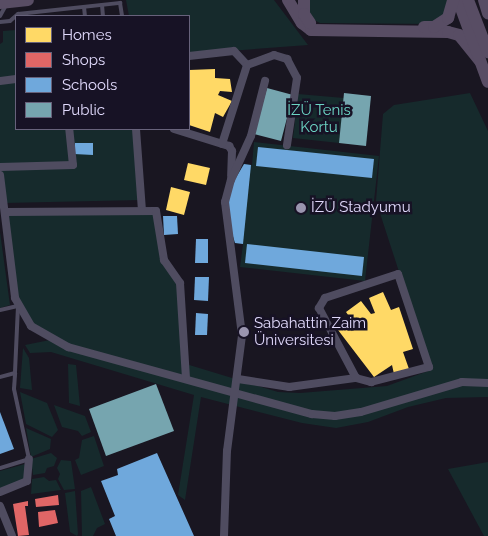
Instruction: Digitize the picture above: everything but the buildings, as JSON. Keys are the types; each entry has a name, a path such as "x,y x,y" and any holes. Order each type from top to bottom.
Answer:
{"main road":[{"path":"4,3 28,0"},
{"path":"288,0 302,23 311,30 448,32 459,35 484,56"},
{"path":"304,0 304,14 311,24 351,27 434,27 448,18 453,0"},
{"path":"458,0 484,56"},
{"path":"468,0 484,56 488,82"},
{"path":"484,0 488,13"}],"street":[{"path":"190,56 234,50 248,65"},
{"path":"248,65 274,55 291,64 297,85 287,145"},
{"path":"222,144 248,65"},
{"path":"0,81 15,79"},
{"path":"231,180 251,136 265,82"},
{"path":"0,168 73,165 69,130"},
{"path":"136,130 142,211"},
{"path":"177,130 222,144 232,151 231,180 225,213 242,320 238,379 234,392 227,451 224,536"},
{"path":"0,175 18,306 31,326 51,340 312,414 335,416 361,412 462,382 488,383"},
{"path":"5,212 156,211 164,260 180,283 186,379"},
{"path":"238,379 289,387 356,378 371,382 429,367 398,274 325,298 319,308 356,378"},
{"path":"0,492 27,481 29,458"},
{"path":"0,506 12,536"}],"lane":[{"path":"4,3 0,20 10,21 15,17"},
{"path":"17,15 120,3 122,15"},
{"path":"102,5 103,15"},
{"path":"84,7 85,15"},
{"path":"66,9 67,15"},
{"path":"0,310 18,306 14,389 29,458 0,468"},
{"path":"0,377 15,373"}],"green space":[{"path":"126,0 274,0 308,45 190,54 190,15 129,15"},
{"path":"309,0 448,0 447,11 433,24 320,23 310,18"},
{"path":"15,30 15,130 136,130 141,200 4,203 0,175 0,44 3,42 3,31"},
{"path":"470,93 488,131 488,397 446,398 408,407 368,422 336,428 302,423 201,397 185,500 178,495 194,395 51,352 30,353 25,345 50,340 31,326 15,296 5,212 156,211 164,260 180,283 186,364 278,392 300,393 387,386 431,370 376,201 383,114 394,105"},
{"name":"İZÜ Tenis Kortu","path":"298,94 344,98 339,143 293,138"},
{"name":"İZÜ Stadyumu","path":"254,142 379,156 365,281 240,267 243,244 235,243 232,233 234,181 244,164 252,165"},
{"path":"0,232 10,305 0,308"},
{"path":"23,348 29,358 32,390 20,388"},
{"path":"68,364 76,365 80,406 69,403"},
{"path":"20,392 47,403 58,430 52,437 26,424"},
{"path":"54,405 85,416 91,432 82,436 78,431 62,427"},
{"path":"26,428 51,439 50,449 31,457"},
{"path":"94,436 104,466 81,475 75,460 79,458 82,440"},
{"path":"51,453 57,458 54,466 47,468 45,473 33,475 31,459"},
{"path":"61,460 71,461 75,489 64,490 58,479 60,474 57,468"},
{"path":"488,462 488,536 484,536 448,469"},
{"path":"25,464 26,479 0,490 0,471"},
{"path":"44,477 49,481 56,480 61,490 31,494 32,479"},
{"path":"91,487 105,524 97,528 93,536 82,536 81,491"},
{"path":"75,491 77,536 70,532 65,493"}],"place":[{"name":"İZÜ Stadyumu","path":"301,208"},
{"name":"Sabahattin Zaim Üniversitesi","path":"244,332"}]}
